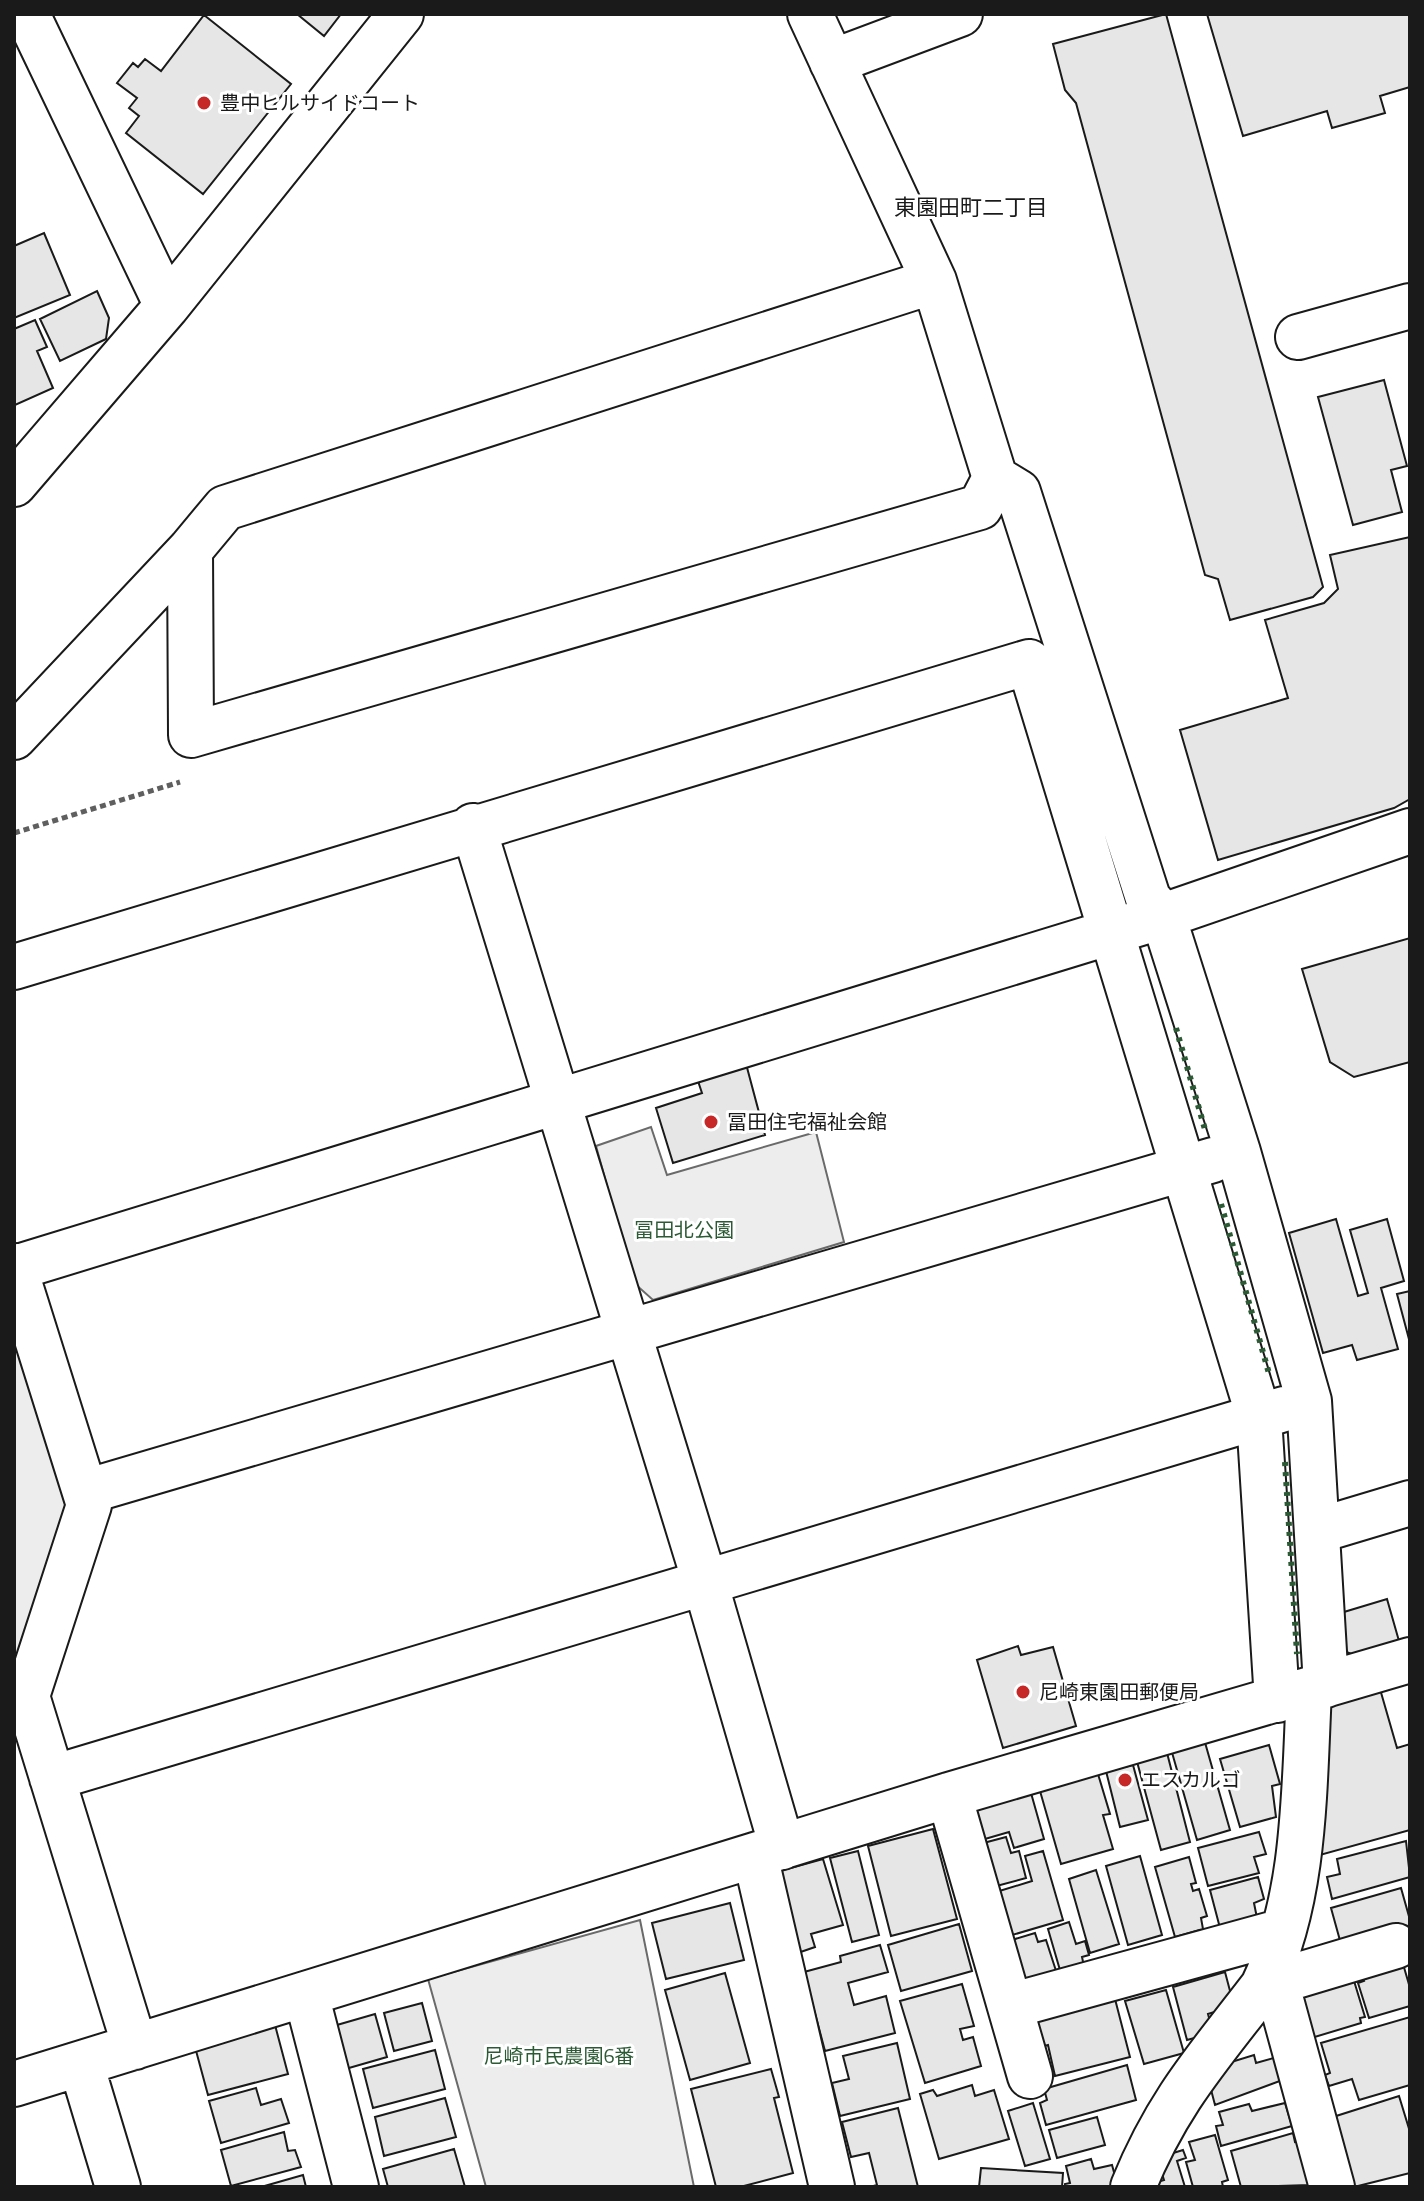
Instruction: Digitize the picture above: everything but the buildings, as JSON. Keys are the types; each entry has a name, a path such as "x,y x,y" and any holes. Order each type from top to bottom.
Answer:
{"street":[{"path":"27,14 167,306"},
{"path":"14,484 167,306 401,14"},
{"path":"810,14 934,281 995,478 1018,492 1048,656 1112,931 1259,1417 1304,1692"},
{"path":"832,62 960,14"},
{"path":"14,737 190,550 225,508 934,281"},
{"path":"1298,337 1410,306"},
{"path":"190,550 191,735 980,507 995,478"},
{"path":"14,967 473,826 1048,656"},
{"path":"1048,656 1148,898 1163,916 1238,1152 1309,1401 1320,1530 1304,1692 1299,1835 1277,1960 1263,1986 1179,2094 1153,2138 1133,2187"},
{"path":"473,826 705,1582 768,1851 832,2187"},
{"path":"135,2047 27,1696 26,1672 89,1505 14,1267 1163,916 1410,831"},
{"path":"85,1492 1238,1152"},
{"path":"52,1778 1309,1401"},
{"path":"1320,1530 1410,1503"},
{"path":"14,2084 949,1795 1410,1660"},
{"path":"949,1795 1030,2076"},
{"path":"1010,2006 1277,1960 1396,1946"},
{"path":"1277,1960 1332,2187"},
{"path":"306,1994 356,2187"},
{"path":"81,2064 118,2187"}],"path":[{"path":"14,833 180,784 191,735"}],"green space":[{"name":"冨田北公園","path":"651,1127 667,1175 816,1132 844,1242 653,1300 634,1283 596,1146"},
{"path":"14,1338 68,1508 14,1683"},
{"name":"尼崎市民農園6番","path":"640,1920 694,2187 486,2187 428,1979"}],"hedge":[{"path":"1176,1028 1206,1133"},
{"path":"1221,1204 1270,1377"},
{"path":"1285,1462 1297,1654"}],"place":[{"name":"豊中ヒルサイドコート","path":"204,103"},
{"name":"冨田住宅福祉会館","path":"711,1122"},
{"name":"尼崎東園田郵便局","path":"1023,1692"},
{"name":"エスカルゴ","path":"1125,1780"}],"district":[{"name":"東園田町二丁目","path":"971,207"}]}
